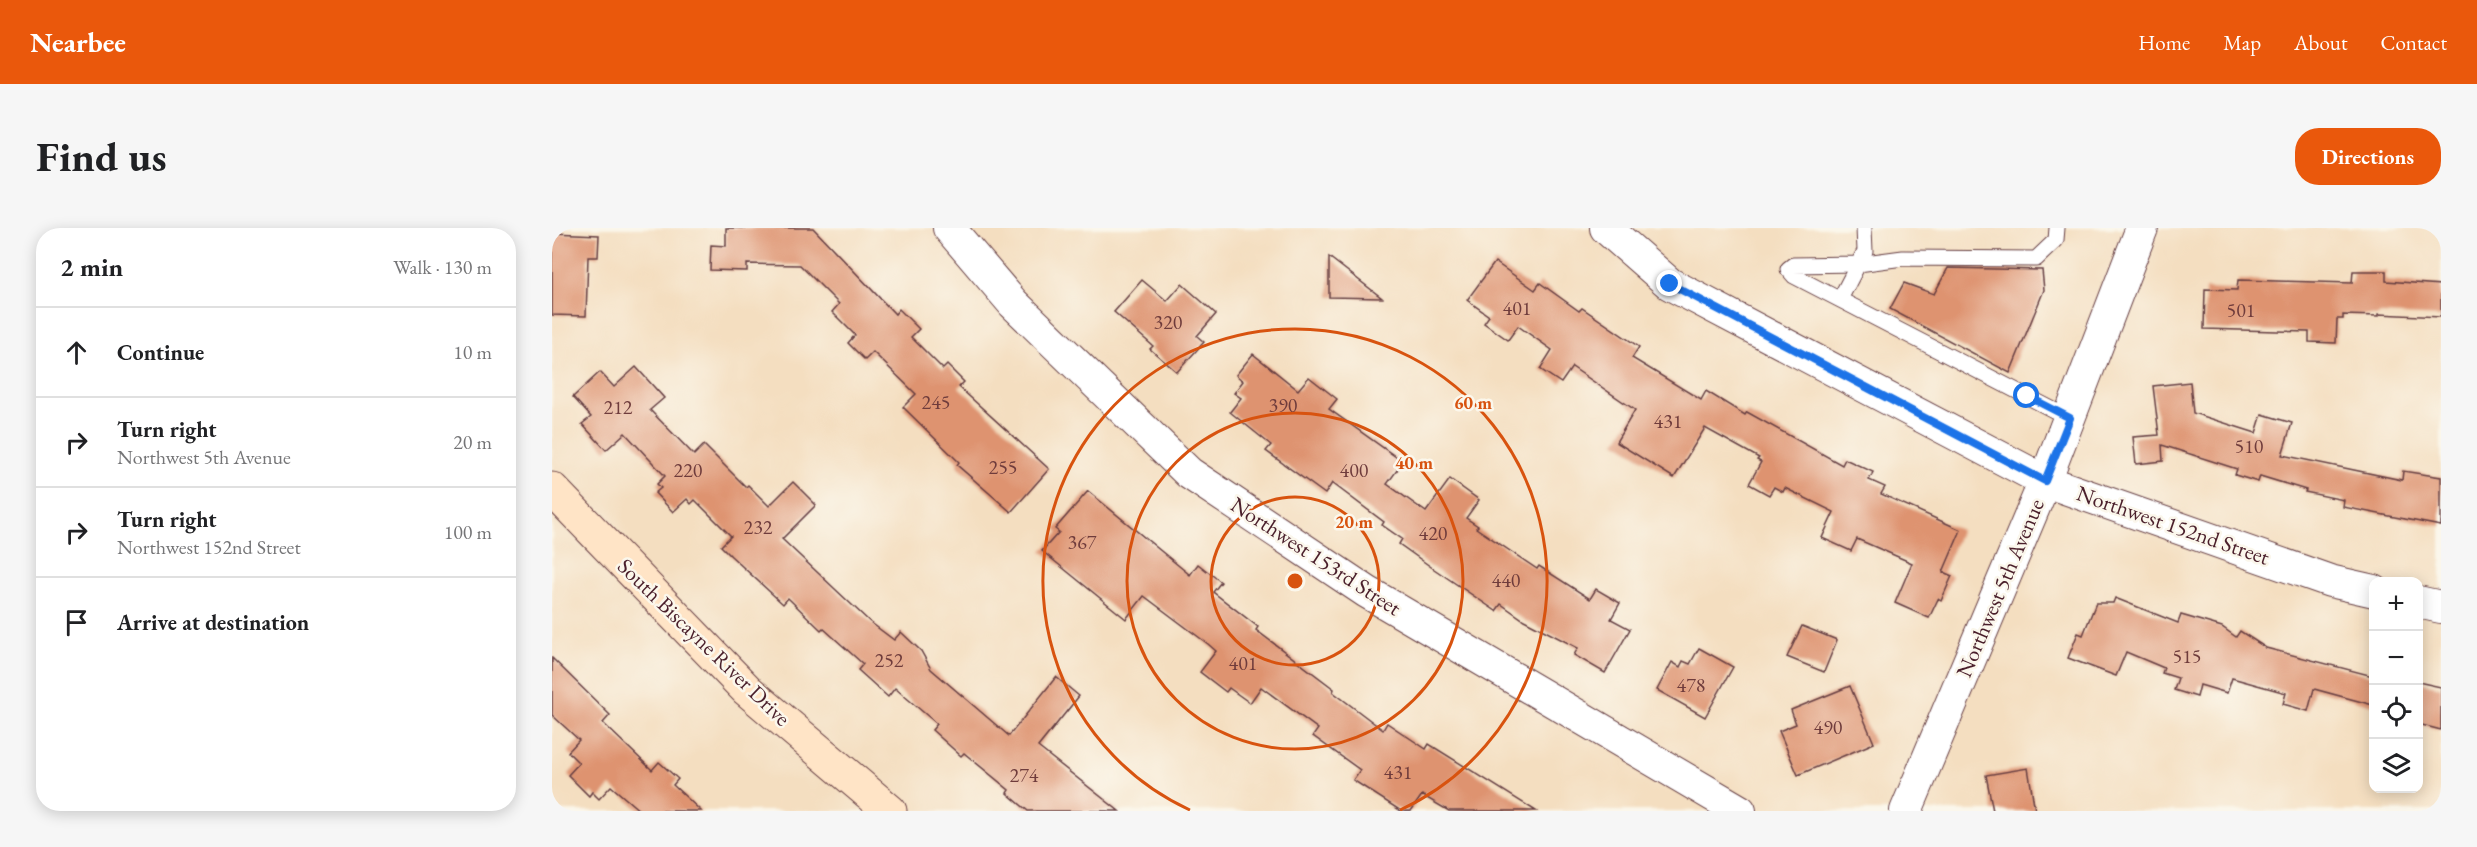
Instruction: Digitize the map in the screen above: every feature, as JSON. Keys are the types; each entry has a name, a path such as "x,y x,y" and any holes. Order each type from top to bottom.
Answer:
{"street":[{"name":"Northwest 153rd Street","path":"949,228 1013,303 1189,472 1367,592 1740,811"},
{"name":"Northwest 152nd Street","path":"1606,228 1670,284 2045,481 2330,581 2369,590"},
{"name":"Northwest 5th Avenue","path":"1906,811 2045,481 2142,228"},
{"name":"South Biscayne River Drive","path":"552,489 747,690 890,811"},
{"path":"2423,603 2441,607"}],"lane":[{"path":"1840,299 1864,251 1864,228"},
{"path":"2057,228 2056,240 2036,259 1903,258 1858,264 1793,265 1788,269 1794,276 2070,418"}],"building":[{"path":"726,228 813,228 895,314 899,309 919,329 911,337 943,369 947,365 964,382 959,387 1049,469 1011,512 957,465 959,462 903,407 916,394 873,352 865,360 848,343 855,335 832,312 839,304 800,265 747,264 747,271 710,270 711,245 726,246"},
{"path":"552,233 599,235 598,257 588,257 586,316 552,315"},
{"path":"1329,257 1382,298 1329,297"},
{"path":"1495,262 1535,290 1540,283 1579,311 1582,308 1639,347 1632,358 1701,400 1706,391 1745,415 1747,412 1842,465 1845,459 1873,472 1869,480 1885,487 1881,494 1961,530 1943,572 1952,576 1941,601 1938,599 1929,618 1895,603 1912,563 1857,539 1851,551 1822,538 1834,512 1785,488 1783,492 1774,487 1769,495 1749,484 1761,462 1757,460 1759,458 1705,428 1674,478 1616,442 1635,410 1572,367 1561,383 1540,369 1552,350 1518,326 1508,340 1484,323 1489,316 1467,300"},
{"path":"1948,268 2042,270 2044,290 2010,373 1890,309 1904,283 1934,294"},
{"path":"2353,271 2386,271 2386,281 2441,285 2441,317 2343,315 2343,319 2337,319 2336,343 2309,342 2309,332 2204,329 2205,289 2237,290 2238,280 2352,283"},
{"path":"1142,280 1167,301 1182,284 1216,314 1197,336 1204,342 1177,372 1150,349 1153,346 1114,312"},
{"path":"1253,354 1298,390 1309,377 1337,399 1329,409 1403,462 1387,484 1426,512 1450,479 1479,500 1466,518 1478,526 1476,528 1537,569 1539,566 1590,599 1596,589 1620,603 1611,619 1630,629 1605,673 1574,655 1578,648 1524,620 1501,604 1496,611 1434,569 1399,544 1402,539 1382,525 1384,522 1332,483 1325,494 1266,451 1271,445 1230,412 1241,398 1234,393 1243,381 1236,375"},
{"path":"636,367 664,398 650,410 694,455 704,445 746,487 748,485 769,506 793,482 816,505 782,539 870,622 894,640 901,632 921,651 931,669 1009,736 1056,677 1079,696 1038,747 1119,811 1028,811 1007,793 1009,790 964,753 961,756 932,730 937,724 895,688 888,697 858,670 863,664 823,628 821,630 788,598 783,604 731,556 721,546 731,536 695,500 691,504 687,499 673,512 655,493 661,488 657,484 665,476 625,433 606,450 582,424 591,417 573,397 600,372 614,387"},
{"path":"2190,382 2193,413 2256,433 2262,414 2292,423 2282,455 2402,480 2403,471 2441,477 2441,526 2343,507 2344,500 2305,492 2306,490 2260,476 2258,482 2235,475 2237,469 2162,445 2163,461 2136,464 2133,437 2159,435 2153,386"},
{"path":"1088,491 1190,575 1198,564 1221,582 1213,592 1258,627 1256,630 1334,689 1333,692 1383,730 1387,723 1426,749 1429,744 1536,811 1449,811 1422,795 1411,811 1401,811 1353,780 1360,770 1313,736 1318,729 1261,687 1250,703 1229,688 1226,692 1200,672 1216,651 1208,644 1144,596 1126,619 1042,551 1059,532 1055,529"},
{"path":"2115,598 2178,623 2181,615 2222,627 2236,637 2240,631 2266,648 2369,675 2369,704 2314,689 2308,711 2283,704 2286,693 2232,678 2227,693 2200,685 2197,697 2174,690 2178,678 2162,673 2164,668 2126,652 2116,676 2068,658 2078,633 2083,635 2096,603 2113,603"},
{"path":"1802,626 1837,640 1824,672 1787,657"},
{"path":"1699,648 1733,667 1705,717 1657,690 1672,662 1680,667 1683,661 1690,664"},
{"path":"552,658 610,715 603,723 652,770 659,762 678,779 673,785 701,811 640,811 611,786 599,799 592,792 589,796 568,775 579,763 568,752 579,740 552,715"},
{"path":"2423,683 2441,687 2441,730 2423,725"},
{"path":"1850,686 1874,743 1798,775 1779,731 1796,724 1791,710"},
{"path":"2028,768 2035,811 1993,811 1986,775"}],"route":[{"path":"1670,284 2045,481 2070,418 2027,396"}]}
